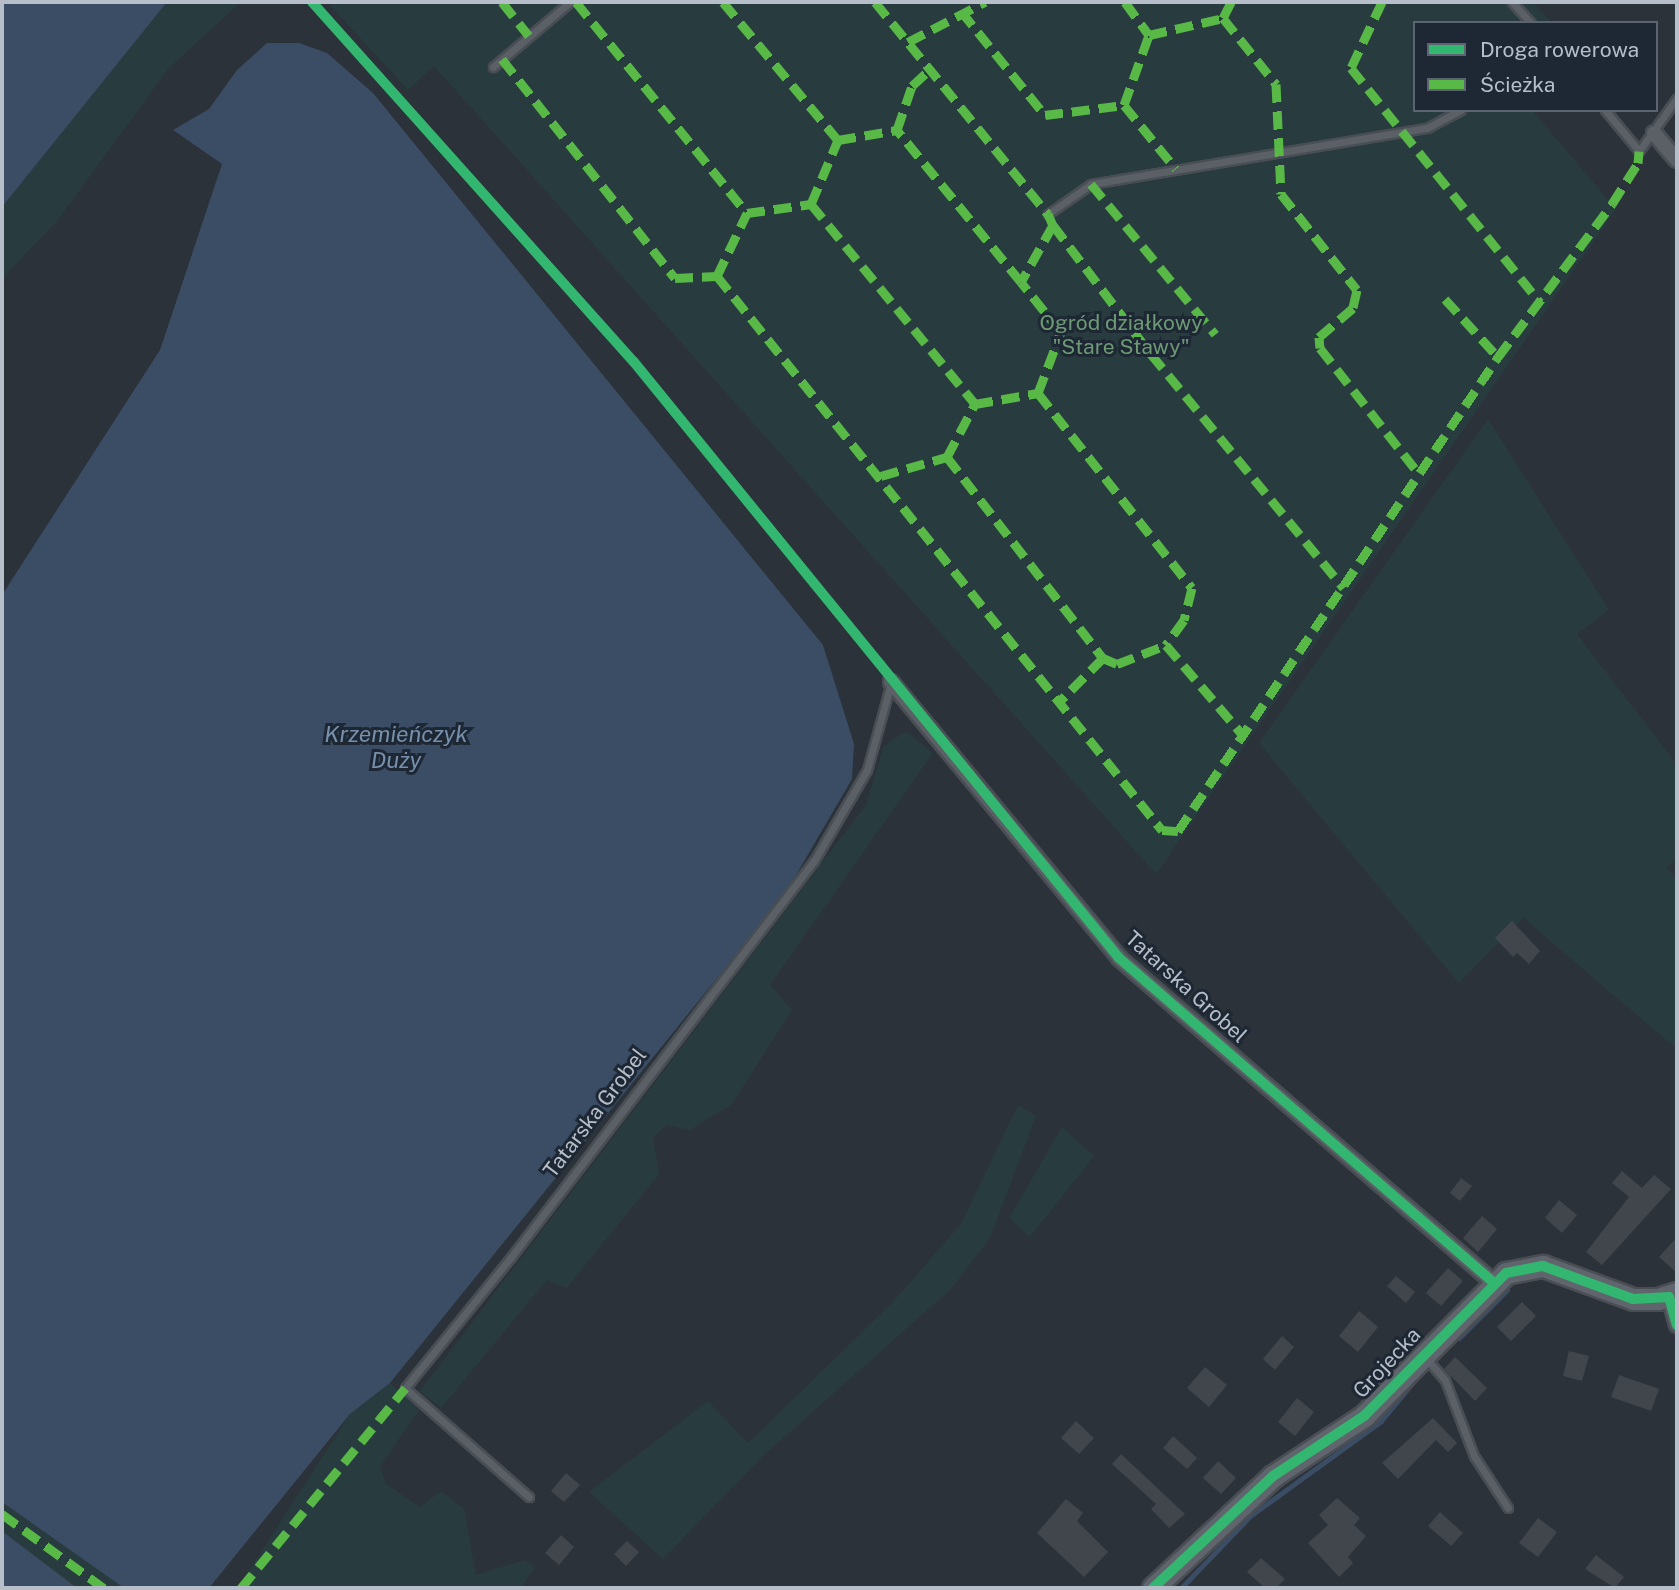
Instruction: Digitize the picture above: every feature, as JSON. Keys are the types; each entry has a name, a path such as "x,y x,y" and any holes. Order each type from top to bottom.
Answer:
{"street":[{"path":"1654,133 1677,160"},
{"name":"Tatarska Grobel","path":"891,682 1119,958 1494,1283"},
{"name":"Grojecka","path":"1153,1588 1273,1476 1364,1416 1422,1353 1494,1283 1515,1269 1542,1266 1633,1299 1673,1295"},
{"path":"1673,1295 1677,1325"}],"lane":[{"path":"493,66 570,2"},
{"path":"1512,2 1529,21"},
{"path":"1607,112 1639,151 1677,98"},
{"path":"1048,214 1091,184 1427,128 1457,112"},
{"name":"Tatarska Grobel","path":"529,1497 405,1388 512,1257 814,861 867,771 891,682"},
{"path":"1422,1353 1445,1380 1474,1456 1508,1508"}],"green space":[{"path":"167,2 241,2 168,69 58,220 2,279 2,207"},
{"name":"Ogród działkowy \"Stare Stawy\"","path":"327,2 1533,2 1550,21 1413,21 1413,112 1534,112 1616,209 1156,874 434,66 408,90"},
{"path":"1488,419 1609,610 1577,634 1677,765 1677,858 1667,868 1677,878 1677,1049 1523,918 1459,983 1259,743"},
{"path":"906,731 933,753 770,985 792,1010 732,1104 690,1130 667,1125 653,1138 659,1174 567,1288 547,1280 441,1408 420,1391 866,805 884,746"},
{"path":"1018,1105 1036,1116 990,1238 951,1289 761,1458 663,1559 589,1492 708,1401 748,1443 892,1303 961,1224"},
{"path":"1062,1127 1094,1156 1030,1237 1009,1218"},
{"path":"390,1383 419,1410 380,1466 386,1484 420,1507 441,1491 464,1509 476,1575 525,1560 535,1568 520,1588 238,1588 350,1414"},
{"path":"2,1502 124,1588 77,1588 2,1531"}],"water":[{"path":"2,2 167,2 2,207"},
{"name":"Krzemieńczyk Duży","path":"267,43 299,43 327,53 373,93 823,645 854,744 852,779 785,894 390,1383 350,1414 209,1588 124,1588 2,1502 2,595 160,350 222,164 173,130 209,109 237,70"},
{"path":"2,1531 77,1588 2,1588"}],"building":[{"path":"1512,921 1540,951 1529,964 1517,953 1513,957 1495,938"},
{"path":"1622,1171 1642,1188 1654,1175 1671,1189 1602,1265 1586,1252 1629,1197 1612,1183"},
{"path":"1461,1178 1472,1186 1460,1201 1450,1193"},
{"path":"1559,1200 1577,1215 1562,1233 1545,1218"},
{"path":"1482,1216 1497,1229 1478,1252 1463,1238"},
{"path":"1677,1237 1677,1273 1659,1257"},
{"path":"1448,1268 1463,1281 1441,1306 1426,1293"},
{"path":"1396,1276 1415,1292 1406,1303 1387,1286"},
{"path":"1522,1302 1536,1316 1511,1341 1497,1327"},
{"path":"1359,1311 1378,1327 1358,1352 1339,1336"},
{"path":"1282,1336 1294,1347 1275,1370 1263,1359"},
{"path":"1569,1351 1589,1356 1582,1381 1563,1376"},
{"path":"1455,1357 1487,1388 1475,1401 1444,1369"},
{"path":"1205,1367 1227,1385 1209,1407 1187,1388"},
{"path":"1619,1375 1659,1389 1651,1411 1611,1397"},
{"path":"1297,1398 1314,1412 1295,1436 1278,1422"},
{"path":"1433,1418 1457,1443 1448,1452 1436,1440 1398,1479 1382,1463"},
{"path":"1076,1421 1094,1438 1079,1454 1061,1438"},
{"path":"1173,1436 1197,1458 1187,1469 1163,1448"},
{"path":"1121,1454 1185,1514 1169,1528 1151,1509 1156,1504 1112,1464"},
{"path":"1218,1461 1236,1478 1221,1494 1203,1478"},
{"path":"566,1473 580,1485 564,1502 551,1491"},
{"path":"1337,1498 1360,1518 1354,1525 1366,1536 1348,1557 1353,1563 1339,1577 1308,1543 1328,1525 1319,1515"},
{"path":"1066,1499 1083,1513 1077,1521 1108,1552 1084,1577 1037,1533"},
{"path":"1440,1512 1463,1533 1451,1546 1428,1526"},
{"path":"1538,1518 1557,1532 1538,1557 1519,1543"},
{"path":"561,1535 574,1547 559,1565 545,1553"},
{"path":"627,1541 639,1552 626,1566 614,1554"},
{"path":"1596,1555 1624,1577 1615,1588 1585,1569"},
{"path":"1261,1558 1285,1579 1276,1588 1265,1588 1247,1572"}],"waterway":[{"path":"1459,1338 1507,1290"},
{"path":"1181,1588 1250,1516 1381,1421 1419,1375"}],"marked path":[{"path":"502,2 529,36"},
{"path":"576,2 747,213 811,204 838,140"},
{"path":"723,2 838,140 897,130 912,86 930,69"},
{"path":"875,2 1048,214 1053,225 1021,282 897,130"},
{"path":"908,42 985,2"},
{"path":"1125,2 1149,35"},
{"path":"1223,18 1231,2"},
{"path":"1382,2 1351,68 1540,302"},
{"path":"961,11 1045,115 1124,105 1176,169"},
{"path":"1124,105 1149,35 1223,18 1276,84 1281,194 1357,290 1353,308 1319,337 1320,348 1420,475"},
{"path":"502,59 675,278 717,276 747,213"},
{"path":"717,276 1162,830 1178,831 1498,357 1612,204 1638,163 1639,151"},
{"path":"1091,184 1215,334"},
{"path":"811,204 975,404 1038,393 1061,332 1021,282"},
{"path":"1053,225 1151,354 1344,588"},
{"path":"1445,299 1498,357"},
{"path":"1038,393 1192,588 1184,620 1166,645"},
{"path":"881,476 947,457 975,404"},
{"path":"947,457 1103,658 1057,704"},
{"path":"1103,658 1117,664 1166,645 1243,735"},
{"path":"241,1588 405,1388"},
{"path":"2,1514 104,1588"}],"cycle path":[{"path":"312,2 634,362 1119,958 1494,1283"},
{"path":"1153,1588 1273,1476 1364,1416 1506,1273 1543,1266 1633,1299 1669,1297 1677,1325"}]}
